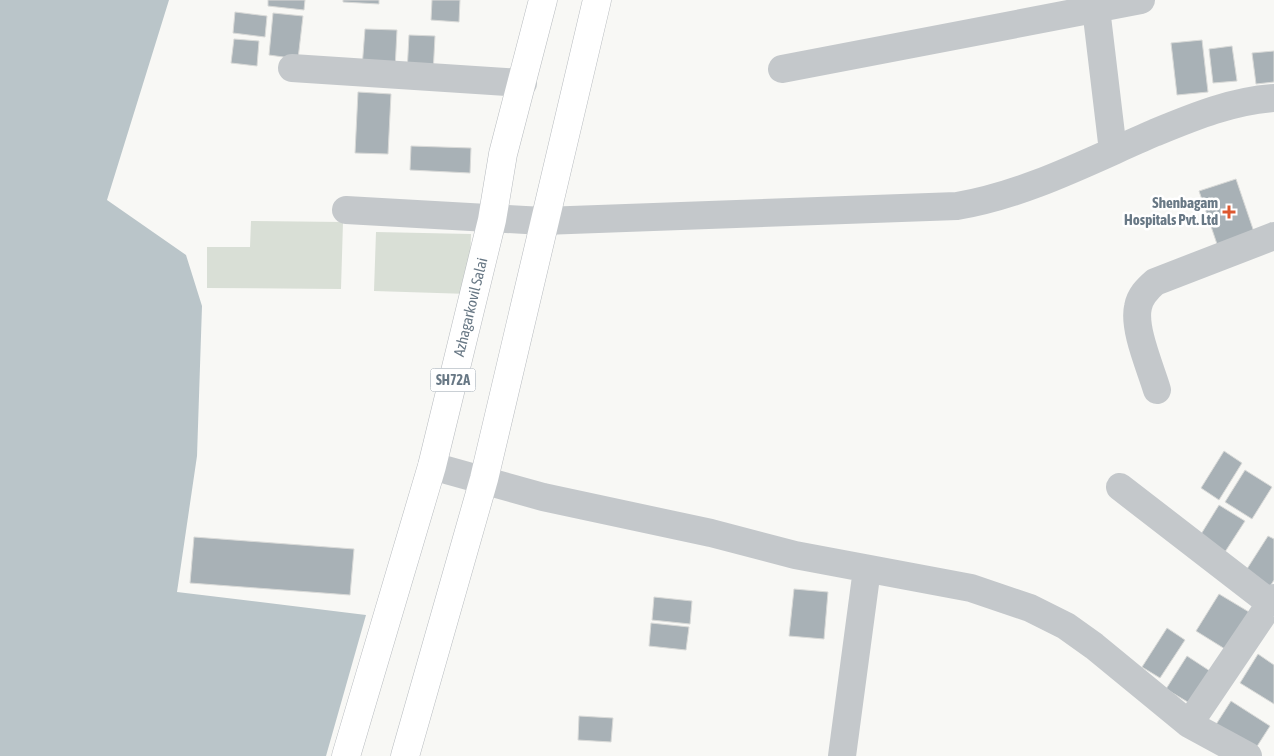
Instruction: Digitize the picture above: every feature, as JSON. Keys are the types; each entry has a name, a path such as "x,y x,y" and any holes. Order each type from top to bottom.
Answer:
{"main road":[{"name":"Azhagarkovil Salai","path":"346,756 432,466 492,220 503,154 523,83 543,0"},
{"path":"405,756 484,479 543,221 597,0"}],"street":[{"path":"782,69 1096,5 1141,0"},
{"path":"1096,5 1113,151"},
{"path":"292,68 523,83"},
{"path":"346,210 492,220 543,221 957,206 992,200 1024,189 1218,108 1252,99 1274,98"},
{"path":"1158,390 1138,327 1137,308 1144,292 1155,282 1274,236"},
{"path":"432,466 543,497 867,569 971,588 1030,608 1066,626 1094,646 1189,724 1248,756"},
{"path":"1120,487 1272,600 1189,724"},
{"path":"842,756 867,569"}],"shaded area":[{"path":"0,0 169,0 107,200 186,255 202,306 197,456 177,592 366,615 326,756 0,756"},
{"path":"251,221 343,222 341,289 207,288 207,247 250,247"},
{"path":"376,232 471,234 469,294 374,291"}],"building":[{"path":"268,0 305,0 304,10 268,6"},
{"path":"343,0 379,0 379,4 343,2"},
{"path":"432,0 460,0 459,22 431,20"},
{"path":"235,12 267,16 265,37 233,33"},
{"path":"273,13 303,16 298,59 269,55"},
{"path":"365,29 397,30 395,70 362,68"},
{"path":"409,35 435,36 433,74 407,73"},
{"path":"234,39 259,41 257,66 231,63"},
{"path":"1202,40 1208,92 1177,95 1171,43"},
{"path":"1232,46 1237,81 1213,83 1209,49"},
{"path":"1274,51 1274,82 1256,84 1252,53"},
{"path":"358,92 391,94 388,154 355,153"},
{"path":"411,146 471,148 470,173 410,170"},
{"path":"1236,179 1255,235 1218,247 1199,191"},
{"path":"1224,451 1242,463 1219,500 1201,488"},
{"path":"1245,470 1272,487 1252,519 1225,502"},
{"path":"1219,505 1245,521 1223,555 1198,539"},
{"path":"1268,536 1274,539 1274,580 1269,588 1245,572"},
{"path":"194,537 354,549 350,595 190,583"},
{"path":"794,589 828,592 824,639 789,636"},
{"path":"1219,594 1249,612 1225,649 1196,631"},
{"path":"654,597 692,601 690,624 652,620"},
{"path":"651,623 689,627 686,650 649,646"},
{"path":"1167,628 1185,640 1160,678 1142,667"},
{"path":"1258,654 1274,665 1274,704 1240,683"},
{"path":"1187,656 1216,675 1196,707 1166,689"},
{"path":"1231,701 1270,726 1254,751 1215,726"},
{"path":"579,716 613,718 611,742 578,740"}],"place":[{"name":"Shenbagam Hospitals Pvt. Ltd","path":"1229,212"}]}
